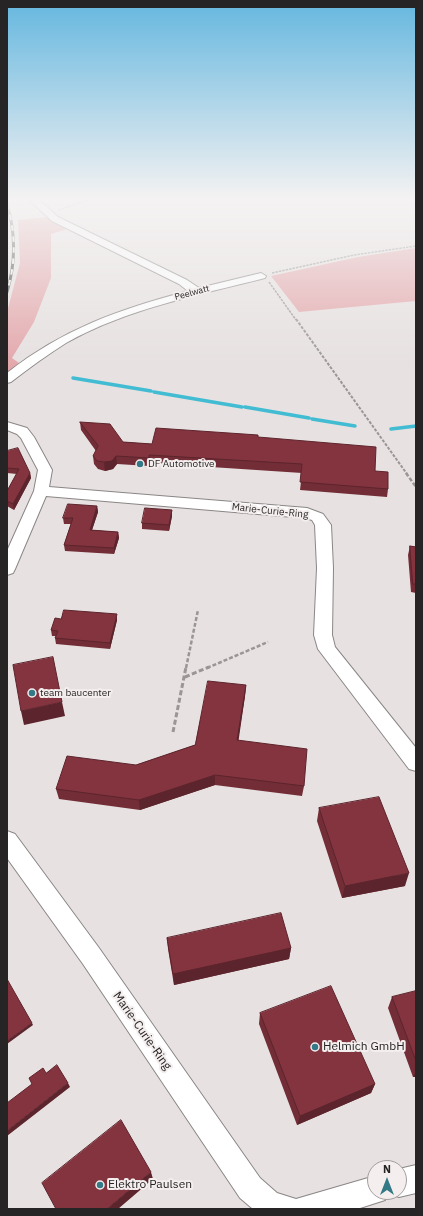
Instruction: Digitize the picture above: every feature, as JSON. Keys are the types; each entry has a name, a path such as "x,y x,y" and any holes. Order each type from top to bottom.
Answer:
{"street":[{"path":"126,254 183,282 196,292"},
{"name":"Peelwatt","path":"7,379 18,368 47,349 84,331 152,305 196,292 264,278"},
{"path":"7,426 22,431 27,437 45,470 45,477 41,492 7,569"},
{"name":"Marie-Curie-Ring","path":"41,492 306,513 318,517 323,525 325,568 323,635 327,649 416,763"},
{"name":"Marie-Curie-Ring","path":"7,841 91,956 250,1188 270,1206 286,1209"},
{"path":"306,1209 367,1192"}],"path":[{"path":"363,254 264,278 316,345 378,436 416,487"},
{"path":"173,732 198,610"},
{"path":"185,677 268,642"}],"shaded area":[{"path":"20,254 51,254 51,278 34,322 12,358 19,363 7,374 7,312 20,263"},
{"path":"379,254 416,254 416,301 299,312 271,276"}],"building":[{"path":"80,422 110,424 123,442 152,444 156,428 258,435 258,437 376,447 375,471 388,472 388,489 300,482 302,464 149,455 149,458 116,456 112,461 97,461 93,456 98,446"},
{"path":"18,448 30,473 13,504 7,501 7,491 19,469 7,468 7,451"},
{"path":"68,504 97,506 90,530 118,532 114,548 64,545 73,518 63,518"},
{"path":"145,508 172,510 169,525 142,523"},
{"path":"410,546 416,547 416,584 413,584"},
{"path":"64,610 117,614 110,643 55,638 58,631 51,630 55,618 61,619"},
{"path":"53,657 62,702 21,711 13,665"},
{"path":"208,681 246,685 237,740 307,749 304,786 215,775 139,800 56,789 67,756 136,765 195,745"},
{"path":"379,797 409,873 345,886 319,808"},
{"path":"281,913 291,948 173,974 167,938"},
{"path":"7,979 32,1023 7,1041"},
{"path":"331,986 375,1084 300,1116 260,1013"},
{"path":"416,991 416,1061 392,997"},
{"path":"57,1065 68,1083 7,1131 7,1103 32,1084 29,1078 43,1068 46,1073"},
{"path":"121,1120 151,1172 107,1209 56,1209 42,1183"}],"waterway":[{"path":"73,378 151,391"},
{"path":"154,392 242,407"},
{"path":"245,407 309,418"},
{"path":"312,419 355,426"},
{"path":"391,429 416,426"}],"railway":[{"path":"7,292 12,270 13,254"}],"place":[{"name":"DF Automotive","path":"140,464"},
{"name":"team baucenter","path":"32,693"},
{"name":"Helmich GmbH","path":"315,1047"},
{"name":"Elektro Paulsen","path":"100,1185"}]}
